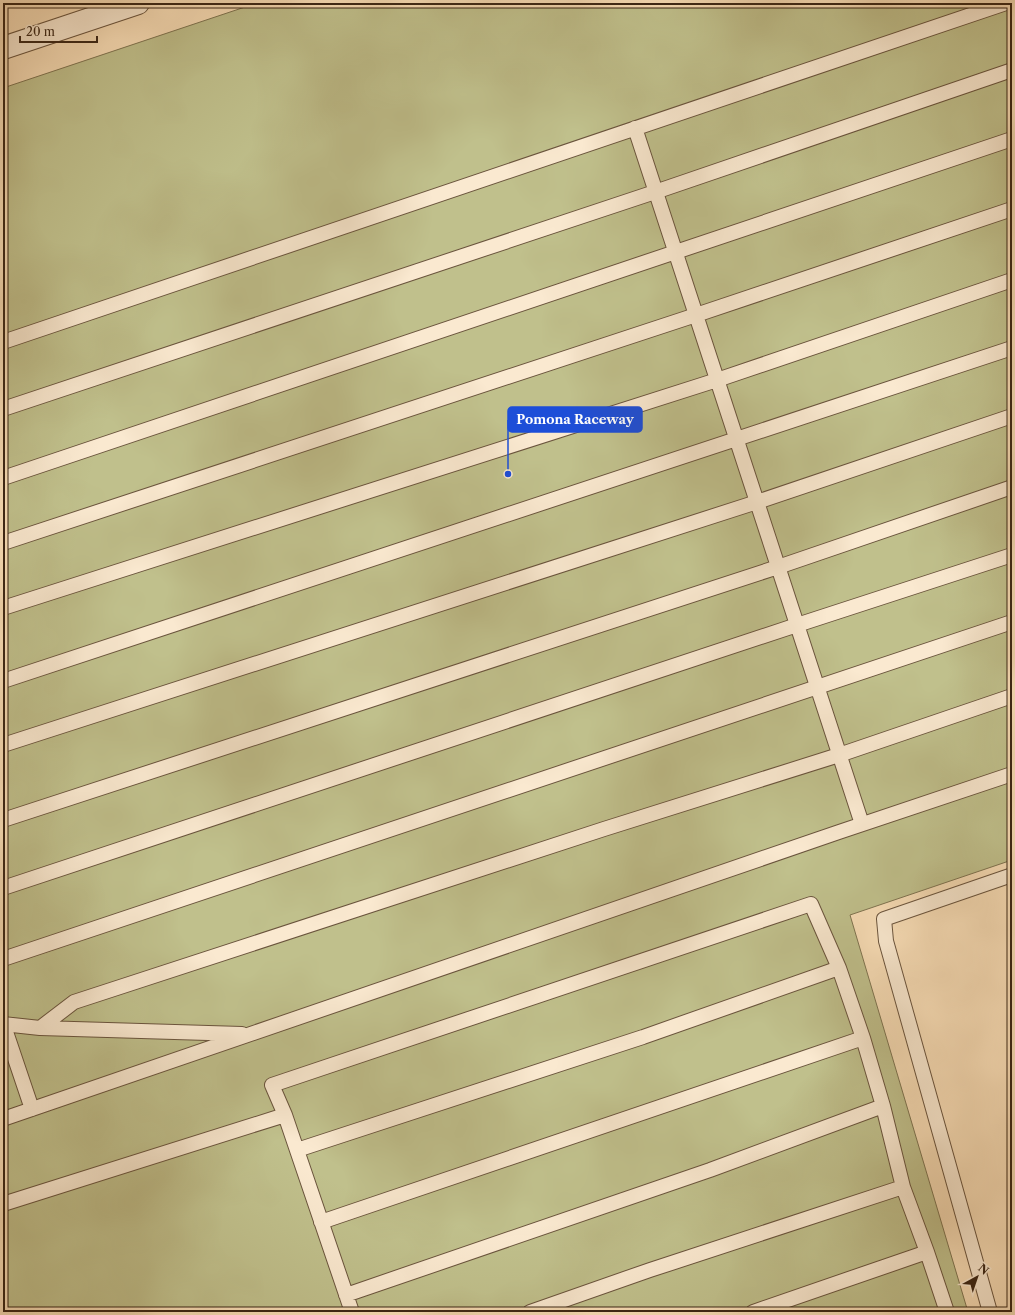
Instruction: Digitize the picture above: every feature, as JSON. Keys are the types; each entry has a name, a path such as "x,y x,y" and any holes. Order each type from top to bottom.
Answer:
{"street":[{"path":"3,48 138,3"}],"lane":[{"path":"3,342 1006,3"},
{"path":"3,409 655,192 1012,70"},
{"path":"635,128 862,824"},
{"path":"3,478 1012,139"},
{"path":"3,544 1012,209"},
{"path":"3,608 717,380 1012,280"},
{"path":"3,681 1012,348"},
{"path":"3,745 757,502 1012,416"},
{"path":"3,820 778,567 1012,488"},
{"path":"3,888 1012,555"},
{"path":"3,960 1012,622"},
{"path":"40,1028 74,1002 604,829 839,755 1012,696"},
{"path":"3,1119 862,824 1012,774"},
{"path":"990,1312 886,941 884,919 1012,875"},
{"path":"352,1312 285,1115 272,1085 811,904 839,968 863,1038 883,1106 903,1187 947,1312"},
{"path":"297,1150 643,1038 839,968"},
{"path":"32,1109 7,1051 3,1024 40,1028 251,1034"},
{"path":"321,1222 863,1038"},
{"path":"346,1295 703,1173 883,1106"},
{"path":"3,1204 285,1115"},
{"path":"530,1312 657,1268 903,1187"},
{"path":"753,1312 927,1252"}],"green space":[{"path":"257,3 1012,3 1012,860 850,915 968,1312 3,1312 3,88"}],"place":[{"name":"Pomona Raceway","path":"508,474"}]}
